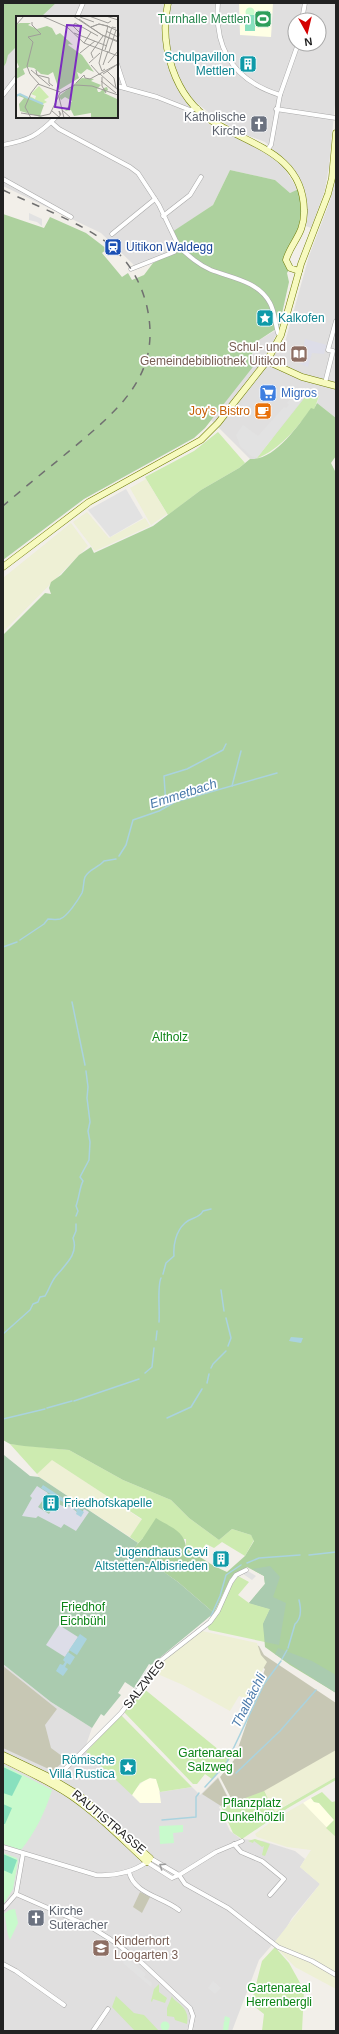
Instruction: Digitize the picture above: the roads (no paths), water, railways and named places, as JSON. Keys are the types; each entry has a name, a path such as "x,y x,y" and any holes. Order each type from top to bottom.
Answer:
{"main road":[{"path":"168,3 165,32 169,58 181,87 198,108 212,121 268,149 291,171 302,194 304,213 302,227 286,260 290,268 299,271"},
{"path":"3,567 89,502 201,440 212,430 267,361 281,335 299,271 329,190 336,133"},
{"path":"267,361 302,377 336,386"},
{"name":"RAUTISTRASSE","path":"3,1754 52,1782"},
{"name":"RAUTISTRASSE","path":"3,1759 79,1795 95,1808 148,1860"}],"street":[{"path":"78,16 84,3"},
{"path":"218,3 217,18 220,40 230,61 246,78 261,87 280,95"},
{"path":"268,149 271,146 276,109 295,52"},
{"path":"118,67 125,88"},
{"path":"3,95 16,78"},
{"path":"118,86 157,97 190,110 198,108"},
{"path":"276,109 336,118"},
{"path":"3,144 30,139 55,118"},
{"path":"51,122 59,128 136,171 155,199 179,247 198,264 237,278 258,289 270,304 278,333 281,335"},
{"path":"163,216 190,195 201,177"},
{"path":"3,179 71,217"},
{"path":"112,234 155,199"},
{"path":"131,269 174,252 179,247"},
{"path":"325,383 333,351 328,350 336,321"},
{"name":"SALZWEG","path":"52,1782 122,1712 160,1661 210,1622 218,1611 231,1582 236,1575 246,1570"},
{"path":"179,1875 213,1854 242,1841"},
{"path":"234,1844 241,1852 262,1861 284,1879 270,1895"},
{"path":"3,1846 23,1854 96,1876 108,1876 129,1872 148,1860 179,1875 185,1884 219,1902 278,1947 312,1960 336,1975"},
{"path":"3,1909 16,1894 23,1854"},
{"path":"129,1872 132,1881 138,1888 170,1903 179,1910"},
{"path":"16,1894 89,1926 127,1951 190,2008 193,2016 190,2031"},
{"path":"3,1964 16,1971 64,2005"},
{"path":"93,2031 108,2009"}],"water":[{"path":"291,1337 303,1338 301,1343 289,1341"},
{"path":"43,1485 84,1512 81,1517 76,1514 77,1511 41,1488"},
{"path":"80,1634 87,1639 77,1655 69,1650"},
{"path":"68,1652 75,1657 70,1665 67,1663 65,1667 68,1669 63,1676 56,1671 60,1664 63,1665 65,1662 63,1660"}],"waterway":[{"path":"166,806 164,776 187,769 223,750 226,744"},
{"path":"232,786 241,751"},
{"name":"Emmetbach","path":"119,856 126,845 133,820 159,811 175,802 277,773"},
{"name":"Emmetbach","path":"20,940 44,924 48,919 63,918 82,893 84,879 87,874 104,861 116,859"},
{"name":"Emmetbach","path":"3,947 17,942"},
{"path":"72,1002 85,1065"},
{"path":"76,1216 78,1211 76,1206 83,1181 80,1177 89,1160 90,1142 88,1131 90,1122 86,1071"},
{"path":"163,1274 166,1263 174,1256 174,1247 179,1230 187,1221 201,1214 203,1211 211,1209"},
{"path":"3,1334 30,1310 33,1304 38,1302 40,1297 45,1296 54,1278 70,1259 74,1249 73,1238 76,1231 76,1224"},
{"path":"159,1322 159,1292 161,1278"},
{"path":"221,1290 224,1311"},
{"path":"226,1318 231,1338 228,1346"},
{"path":"156,1340 157,1331"},
{"path":"145,1373 152,1367 154,1348"},
{"path":"211,1368 226,1351"},
{"path":"207,1383 209,1374"},
{"path":"74,1401 139,1379"},
{"path":"167,1418 191,1407 202,1389"},
{"path":"47,1408 72,1401"},
{"path":"3,1419 45,1409"},
{"path":"309,1555 336,1552"},
{"path":"247,1563 259,1558 300,1555"},
{"path":"211,1616 220,1596 226,1575 241,1565"},
{"path":"288,1648 295,1624 300,1616 299,1600"},
{"path":"282,1659 287,1650"},
{"name":"Thalbächli","path":"205,1787 226,1764 264,1684 281,1661"},
{"name":"Thalbächli","path":"236,1773 280,1731 316,1690"},
{"name":"Thalbächli","path":"162,1820 196,1817 196,1797 199,1793"}],"railway":[{"path":"3,190 83,228 114,248 127,263 141,288 147,307 150,331 148,352 142,371 133,388 121,404 90,434 3,506"}],"place":[{"name":"Turnhalle Mettlen","path":"263,19"},
{"name":"Schulpavillon Mettlen","path":"248,64"},
{"name":"Katholische Kirche","path":"259,124"},
{"name":"Uitikon Waldegg","path":"113,247"},
{"name":"Kalkofen","path":"265,318"},
{"name":"Schul- und Gemeindebibliothek Uitikon","path":"299,354"},
{"name":"Migros","path":"268,393"},
{"name":"Joy's Bistro","path":"263,411"},
{"name":"Friedhofskapelle","path":"51,1503"},
{"name":"Jugendhaus Cevi Altstetten-Albisrieden","path":"221,1559"},
{"name":"Römische Villa Rustica","path":"128,1767"},
{"name":"Kirche Suteracher","path":"36,1918"},
{"name":"Kinderhort Loogarten 3","path":"101,1948"}],"park label":[{"name":"Altholz","path":"170,1037"},
{"name":"Friedhof Eichbühl","path":"83,1614"},
{"name":"Gartenareal Salzweg","path":"210,1760"},
{"name":"Pflanzplatz Dunkelhölzli","path":"252,1810"},
{"name":"Gartenareal Herrenbergli","path":"279,1995"}]}
